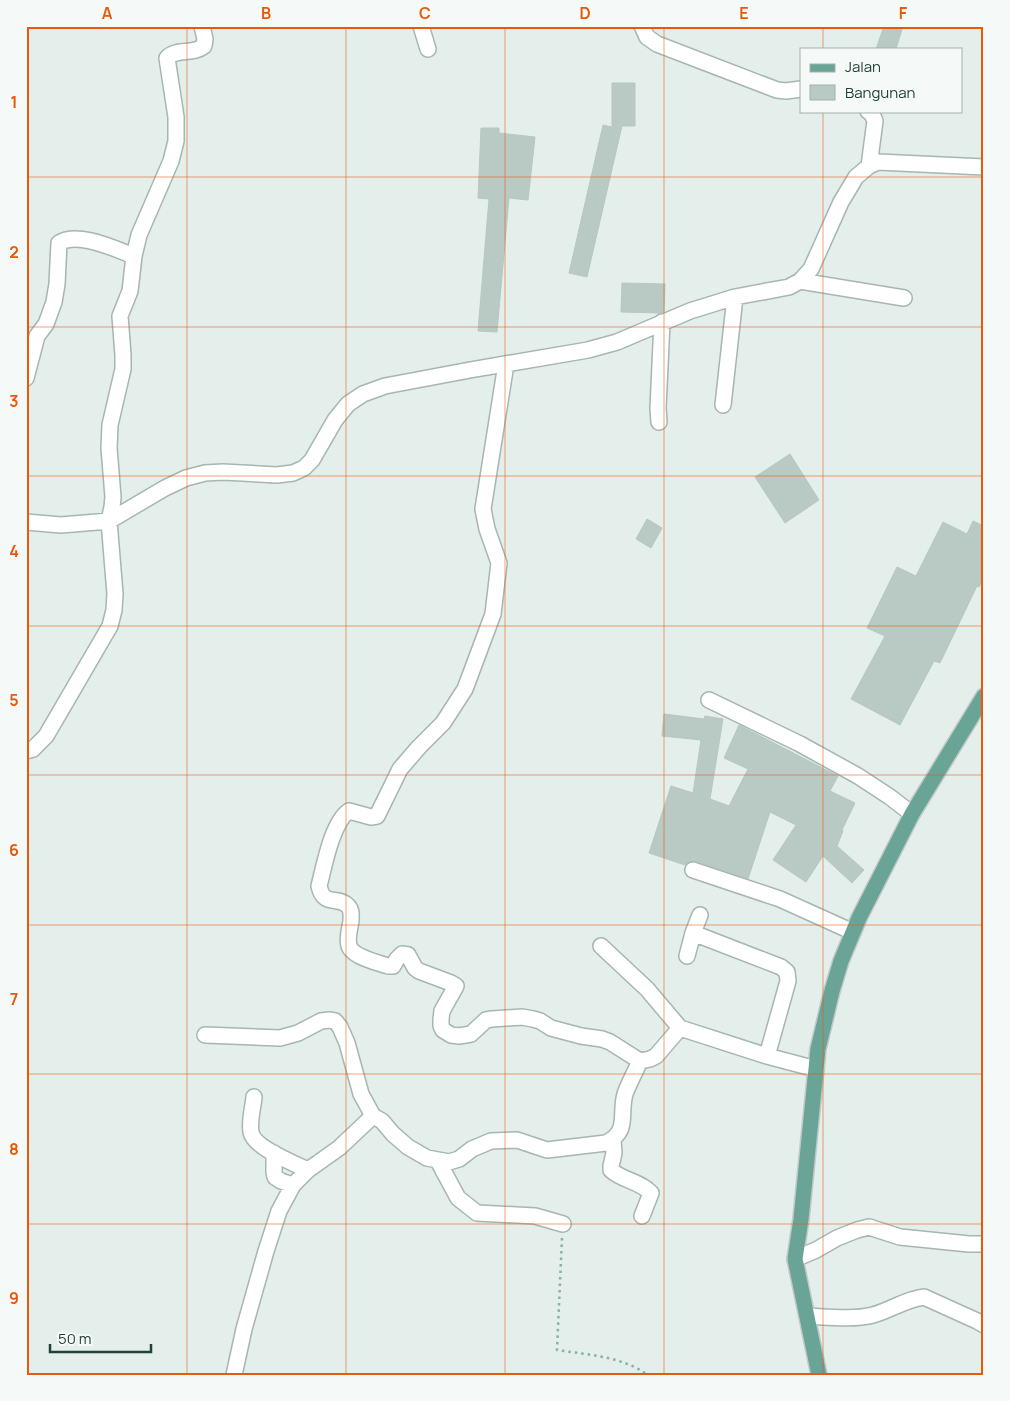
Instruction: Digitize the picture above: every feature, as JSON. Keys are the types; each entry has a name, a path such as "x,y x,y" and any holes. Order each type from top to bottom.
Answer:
{"main road":[{"path":"819,1375 795,1259 801,1219 818,1049 832,991 841,961 853,932 912,814 984,696"}],"street":[{"path":"26,751 33,749 46,736 110,626 114,610 115,594 109,521 113,496 109,448 110,425 123,369 120,316 130,291 134,256 139,235 171,161 176,141 176,116 167,58 173,53 199,50 204,46 205,39 202,26"},
{"path":"421,26 428,49"},
{"path":"642,26 646,37 657,44 777,90 800,89"},
{"path":"869,112 875,121 869,166"},
{"path":"26,522 61,525 109,521 165,488 186,478 205,473 277,475 293,473 304,468 312,460 335,420 348,404 363,394 386,386 588,350 617,342 690,311 735,297 789,287 800,281 811,270 841,202 856,177 869,166 878,162 984,167"},
{"path":"26,378 37,336 46,324 54,302 59,243 65,240 85,240 134,256"},
{"path":"800,281 904,298"},
{"path":"723,405 735,297"},
{"path":"659,422 662,322"},
{"path":"506,364 483,509 487,529 499,563 493,614 464,688 443,723 400,769 377,816 371,817 349,811 339,821 330,845 319,886 320,894 328,900 338,901 349,907 352,914 350,947 358,954 388,966 393,966 402,954 408,955 415,968 419,971 456,986 441,1015 441,1026 446,1033 455,1036 471,1034 486,1020 492,1019 532,1019 540,1021 551,1028 610,1042 640,1061 656,1056 680,1028"},
{"path":"709,700 800,744 858,776 912,814"},
{"path":"693,870 780,899 853,932"},
{"path":"687,956 700,915"},
{"path":"693,933 781,967 787,972 788,980 767,1056"},
{"path":"601,946 647,988 680,1028 767,1056 816,1069"},
{"path":"205,1035 280,1038 298,1033 321,1021 335,1021 340,1027 347,1043 361,1094 373,1116 382,1121 408,1147 428,1158 449,1162 459,1159 472,1149 491,1141 517,1140 547,1150 596,1145 613,1140 622,1127 625,1094 640,1061"},
{"path":"254,1097 251,1134 255,1140 274,1153 308,1170"},
{"path":"234,1375 244,1329 279,1211 293,1185 308,1170 340,1148 373,1116"},
{"path":"613,1140 614,1154 611,1170 622,1178 642,1186 651,1193 642,1216"},
{"path":"274,1153 275,1177 293,1185"},
{"path":"438,1161 458,1198 477,1213 535,1216 563,1224"},
{"path":"795,1259 837,1238 870,1227 900,1237 984,1244"},
{"path":"808,1316 863,1317 875,1315 916,1298 924,1297 984,1325"}],"path":[{"path":"563,1224 557,1350 621,1360 639,1368 648,1375"}],"building":[{"path":"884,26 903,26 896,48 876,48"},
{"path":"612,83 635,83 635,126 622,126 587,277 569,273 603,125 612,127"},
{"path":"481,128 499,128 499,133 535,137 528,200 509,198 497,332 478,331 489,199 478,198"},
{"path":"622,283 665,284 664,312 621,312"},
{"path":"790,454 819,500 785,523 755,477"},
{"path":"647,519 662,528 651,548 636,539"},
{"path":"973,521 984,526 984,577 979,587 977,586 940,663 934,661 900,725 851,699 885,636 867,628 897,567 916,576 943,522 967,534"},
{"path":"664,714 704,719 705,716 723,719 710,799 729,806 748,769 724,758 739,725 838,776 830,791 855,803 842,830 837,846 864,870 852,883 823,856 806,882 773,860 796,825 770,812 748,879 696,861 691,861 685,865 649,853 671,786 693,793 701,740 662,736"}]}
